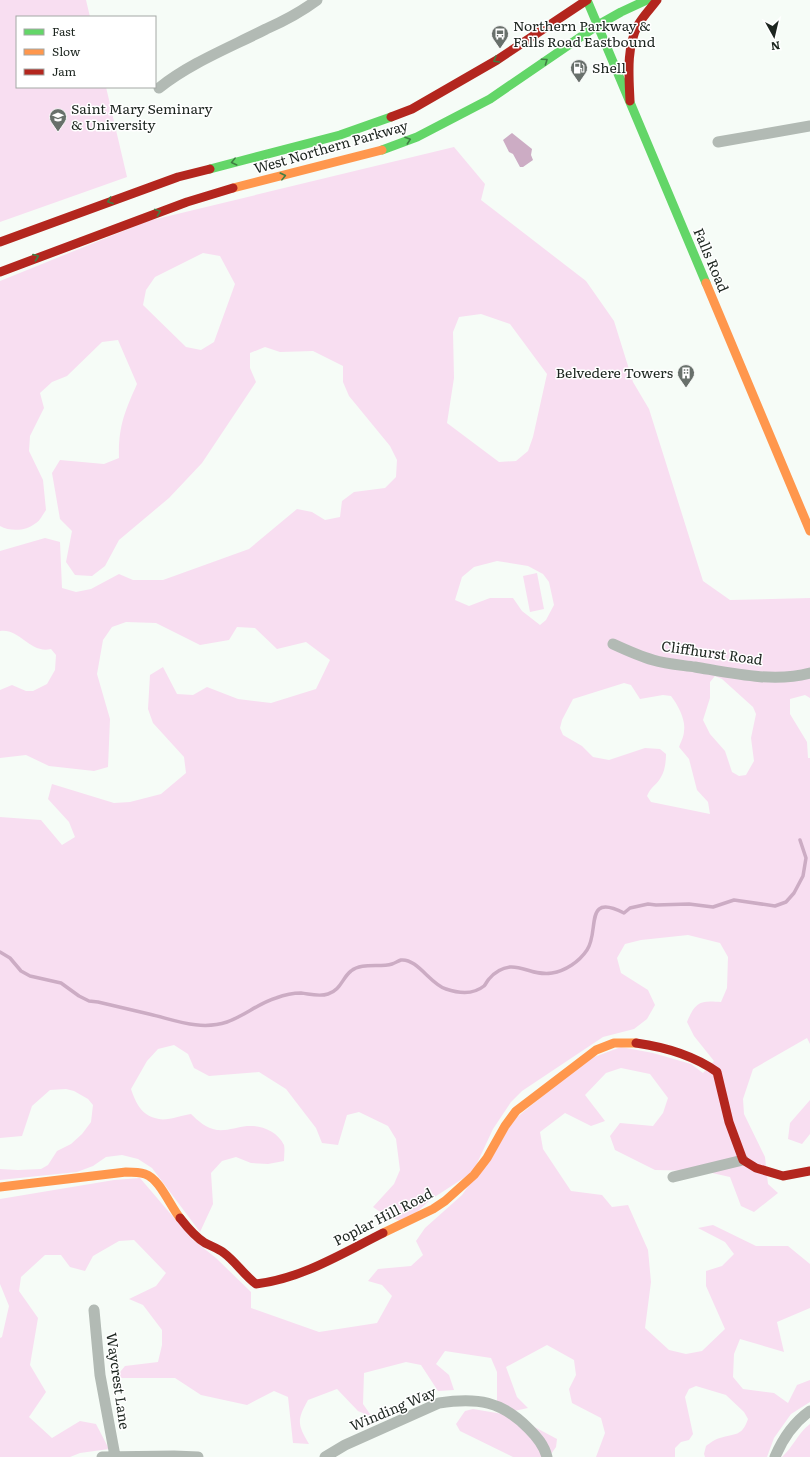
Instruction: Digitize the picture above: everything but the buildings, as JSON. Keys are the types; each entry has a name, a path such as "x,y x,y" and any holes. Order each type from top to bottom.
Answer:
{"main road":[{"name":"Falls Road","path":"587,0 810,532"},
{"name":"West Northern Parkway","path":"0,242 106,202 178,177 340,135 412,109 497,60 587,0"},
{"name":"West Northern Parkway","path":"0,272 187,202 382,150 417,137 490,99 598,25 647,0"},
{"path":"630,101 629,64 632,44 638,25 657,0"},
{"name":"Poplar Hill Road","path":"0,1187 126,1172 146,1174 160,1187 182,1221 200,1239 208,1245 223,1252 239,1266 248,1278 256,1284 265,1284 312,1268 445,1202 474,1175 487,1158 505,1126 516,1111 596,1050 607,1044 625,1042 647,1044 688,1056 717,1072 729,1122 744,1160"},
{"path":"744,1160 756,1168 783,1176 810,1171"}],"street":[{"path":"159,88 193,66 291,17 317,0"},
{"path":"718,142 810,126"},
{"name":"Cliffhurst Road","path":"613,644 654,661 741,674 782,677 798,676 810,673"},
{"path":"673,1177 744,1160"},
{"name":"Waycrest Lane","path":"94,1310 100,1375 114,1456"},
{"name":"Winding Way","path":"325,1457 345,1445 439,1403 471,1400 488,1402 508,1411 537,1437 543,1446 547,1457"},
{"path":"774,1457 791,1428 810,1411"},
{"path":"102,1457 198,1457"}],"shaded area":[{"name":"Saint Mary Seminary & University","path":"0,0 86,0 90,16 16,16 16,88 106,88 127,177 0,222"},
{"path":"512,133 532,149 531,155 533,160 523,167 520,167 513,154 509,152 503,140"},
{"path":"454,147 485,184 481,200 586,281 614,321 633,382 649,409 703,581 730,600 810,598 810,698 805,695 790,699 790,714 807,742 808,758 810,758 810,1044 807,1038 753,1069 743,1099 744,1114 765,1157 768,1184 778,1193 754,1212 741,1206 730,1177 703,1171 655,1170 615,1150 610,1136 620,1123 653,1126 663,1113 668,1098 650,1074 621,1068 606,1073 585,1095 605,1121 591,1126 565,1113 540,1132 543,1149 571,1191 602,1195 612,1207 628,1205 648,1250 651,1282 645,1328 669,1350 686,1354 702,1351 725,1329 706,1286 706,1271 722,1266 734,1254 725,1242 698,1228 713,1225 756,1246 788,1246 810,1264 810,1308 777,1322 784,1352 740,1339 734,1354 733,1377 743,1389 774,1393 788,1403 797,1385 810,1380 810,1402 791,1414 774,1438 767,1457 705,1457 704,1454 706,1446 716,1439 740,1432 746,1425 748,1419 744,1412 726,1395 696,1386 689,1389 685,1397 693,1434 689,1440 681,1442 675,1448 675,1457 596,1457 605,1433 601,1418 572,1403 569,1389 576,1375 574,1360 547,1345 506,1367 517,1397 528,1408 514,1411 497,1403 497,1372 491,1358 445,1351 436,1364 449,1375 454,1390 438,1391 421,1365 406,1362 364,1373 363,1404 372,1417 358,1411 337,1389 308,1400 300,1417 300,1422 302,1432 309,1444 293,1443 288,1397 274,1391 247,1405 201,1395 175,1378 115,1378 125,1366 158,1362 162,1345 162,1330 143,1305 129,1299 156,1286 166,1273 134,1240 119,1241 93,1256 85,1271 70,1267 61,1255 45,1255 21,1277 19,1291 38,1318 30,1365 46,1392 29,1417 52,1438 80,1421 96,1424 109,1449 80,1453 70,1457 0,1457 0,1338 2,1337 9,1306 0,1284 0,1199 114,1180 140,1178 192,1239 216,1258 251,1292 251,1308 319,1332 377,1323 392,1296 382,1285 368,1281 378,1269 411,1266 423,1255 416,1241 425,1228 462,1195 516,1118 586,1060 621,1047 653,1053 691,1064 703,1073 714,1061 694,1036 687,1022 693,1010 699,1004 708,1001 721,1002 727,988 728,957 720,943 688,935 641,940 625,944 617,958 621,973 648,990 655,1005 647,1019 634,1029 603,1037 522,1091 511,1102 493,1129 473,1172 430,1200 416,1213 401,1221 386,1216 373,1207 394,1184 400,1170 396,1139 388,1126 359,1112 347,1115 338,1145 322,1143 316,1128 286,1089 259,1072 209,1076 194,1068 188,1054 174,1045 158,1049 147,1061 131,1089 135,1100 144,1112 153,1117 162,1119 171,1119 191,1114 199,1122 217,1130 247,1126 263,1128 277,1136 284,1145 284,1161 268,1164 251,1163 236,1157 222,1161 211,1173 213,1204 200,1232 152,1168 138,1159 122,1155 106,1157 93,1166 77,1172 0,1180 0,1169 41,1169 48,1165 57,1151 71,1144 82,1134 91,1122 93,1105 88,1099 74,1091 66,1089 50,1090 32,1106 22,1136 0,1138 0,817 41,820 62,845 75,837 69,822 48,799 52,784 114,803 130,802 161,794 186,773 184,757 153,723 148,709 150,675 163,667 177,694 193,695 207,687 238,699 271,703 316,689 330,660 306,642 277,649 255,628 237,627 229,640 200,645 156,623 126,622 112,627 103,640 97,674 110,719 108,767 94,771 49,766 26,755 0,758 0,690 12,685 26,691 33,691 47,684 55,670 56,655 51,649 44,650 37,648 13,633 0,631 0,551 45,538 60,542 62,588 76,592 91,589 119,574 133,580 163,580 249,549 297,509 312,512 325,520 340,517 342,501 354,492 385,488 396,477 397,460 390,446 349,396 343,382 343,366 313,351 280,352 265,347 250,353 250,368 256,382 202,463 169,498 119,540 105,566 92,576 75,575 66,562 72,531 60,519 52,473 60,460 104,464 119,458 121,428 137,384 118,340 102,342 67,376 52,382 40,393 44,408 30,436 29,451 43,480 46,510 37,522 28,528 14,530 0,526 0,281 148,221","holes":["203,253 220,256 235,284 214,342 201,350 186,347 143,305 146,290 155,277","481,314 510,324 547,374 533,437 528,451 516,461 499,462 447,423 454,378 453,332 459,317","497,561 528,566 543,574 549,582 554,605 546,620 540,625 522,611 513,598 490,598 469,606 455,600 462,577 474,567","715,676 722,679 753,707 756,714 751,738 754,761 746,775 739,776 732,772 725,751 710,734 703,720 710,698 710,682","624,683 631,685 640,699 663,695 671,696 679,708 684,722 684,735 679,747 689,759 697,790 708,802 710,814 651,802 647,796 659,780 665,766 666,754 660,749 645,748 609,760 593,757 582,746 563,735 560,728 562,720 573,699"]},
{"path":"537,573 544,609 530,612 523,576"},
{"path":"810,1100 810,1134 802,1144 788,1139 790,1123"},
{"path":"473,1409 514,1416 557,1439 556,1447 549,1457 513,1457 460,1431 456,1424 465,1411"},
{"path":"810,1424 810,1457 782,1457 802,1432"}],"waterway":[{"path":"0,952 10,958 21,971 30,976 61,983 79,996 89,1001 197,1025 227,1022 270,1000 285,995 295,993 325,995 336,990 348,974 355,968 387,965 401,960 413,963 440,987 455,991 470,992 480,989 493,975 510,967 546,974 557,972 571,965 587,950 591,942 595,916 598,910 603,907 611,908 624,913 630,908 648,904 689,904 713,907 734,900 775,906 786,902 794,893 803,876 806,858 800,840"}],"traffic: fast":[{"path":"587,0 706,283"},
{"path":"382,150 417,137 490,99 598,25 647,0"},
{"path":"210,169 340,135 391,117"}],"traffic: slow":[{"path":"233,188 382,150"},
{"path":"706,283 810,531"},
{"path":"383,1233 433,1209 445,1201 474,1175 487,1158 505,1126 516,1111 596,1050 614,1043 636,1043"},
{"path":"0,1187 126,1172 140,1173 145,1174 155,1181 180,1218"}],"traffic: jam":[{"path":"391,117 412,109 497,60 587,0"},
{"path":"630,101 629,62 634,34 638,25 657,0"},
{"path":"0,242 178,177 210,169"},
{"path":"0,272 187,202 233,188"},
{"path":"636,1043 658,1047 688,1056 717,1072 729,1122 743,1160 756,1168 783,1176 810,1171"},
{"path":"180,1218 198,1238 224,1253 256,1284 289,1277 305,1271 337,1257 383,1233"}],"place":[{"name":"Northern Parkway & Falls Road Eastbound","path":"500,49"},
{"name":"Shell","path":"579,83"},
{"name":"Saint Mary Seminary & University","path":"58,132"},
{"name":"Belvedere Towers","path":"686,388"}]}
